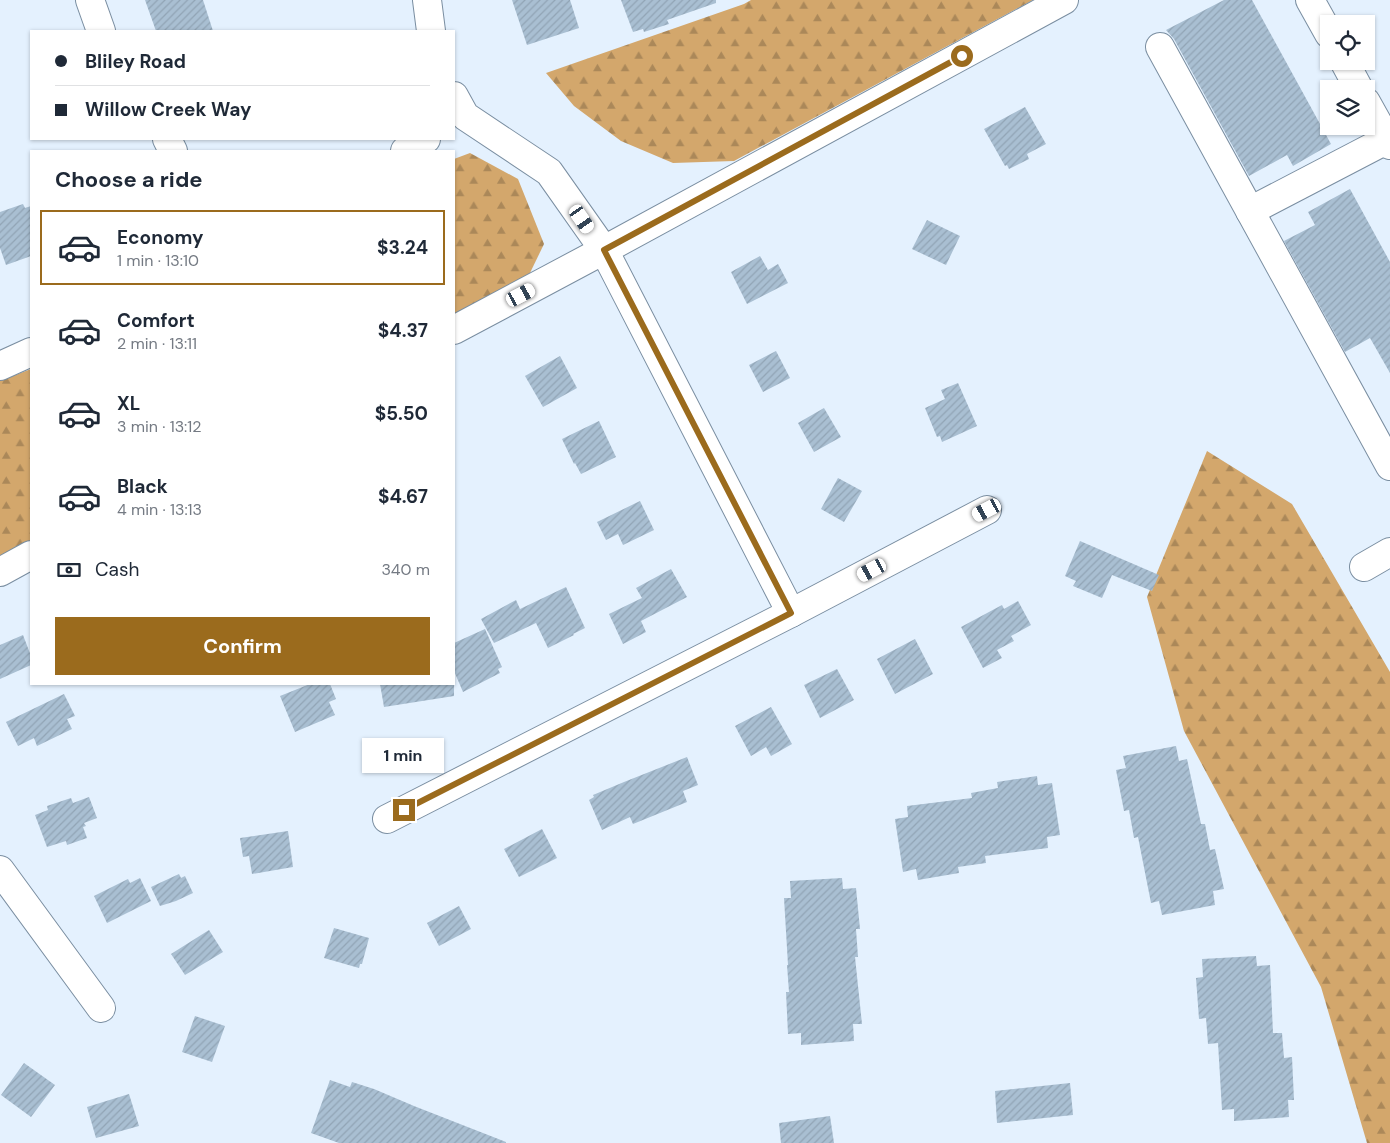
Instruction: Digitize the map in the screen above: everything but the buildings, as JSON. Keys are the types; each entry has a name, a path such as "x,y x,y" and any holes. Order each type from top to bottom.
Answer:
{"street":[{"path":"90,0 101,30"},
{"path":"427,0 431,30"},
{"path":"455,329 1064,0"},
{"path":"1310,0 1320,18"},
{"path":"1160,47 1390,466"},
{"path":"457,111 549,172 604,250 791,613"},
{"path":"1250,211 1389,141 1375,117"},
{"path":"407,150 424,140"},
{"path":"0,366 30,352"},
{"path":"387,819 791,613 987,510"},
{"path":"1364,567 1390,552"},
{"path":"0,572 30,556"},
{"path":"0,870 101,1008"}],"green space":[{"path":"751,0 1033,0 734,161 673,163 621,141 574,106 546,73"},
{"path":"470,153 518,179 544,244 529,275 455,321 455,159"},
{"path":"30,369 30,541 0,556 0,381"},
{"path":"1207,451 1292,504 1390,672 1390,1143 1367,1143 1321,987 1184,731 1147,597"}],"route":[{"path":"404,810 791,613 604,250 962,56"}]}
